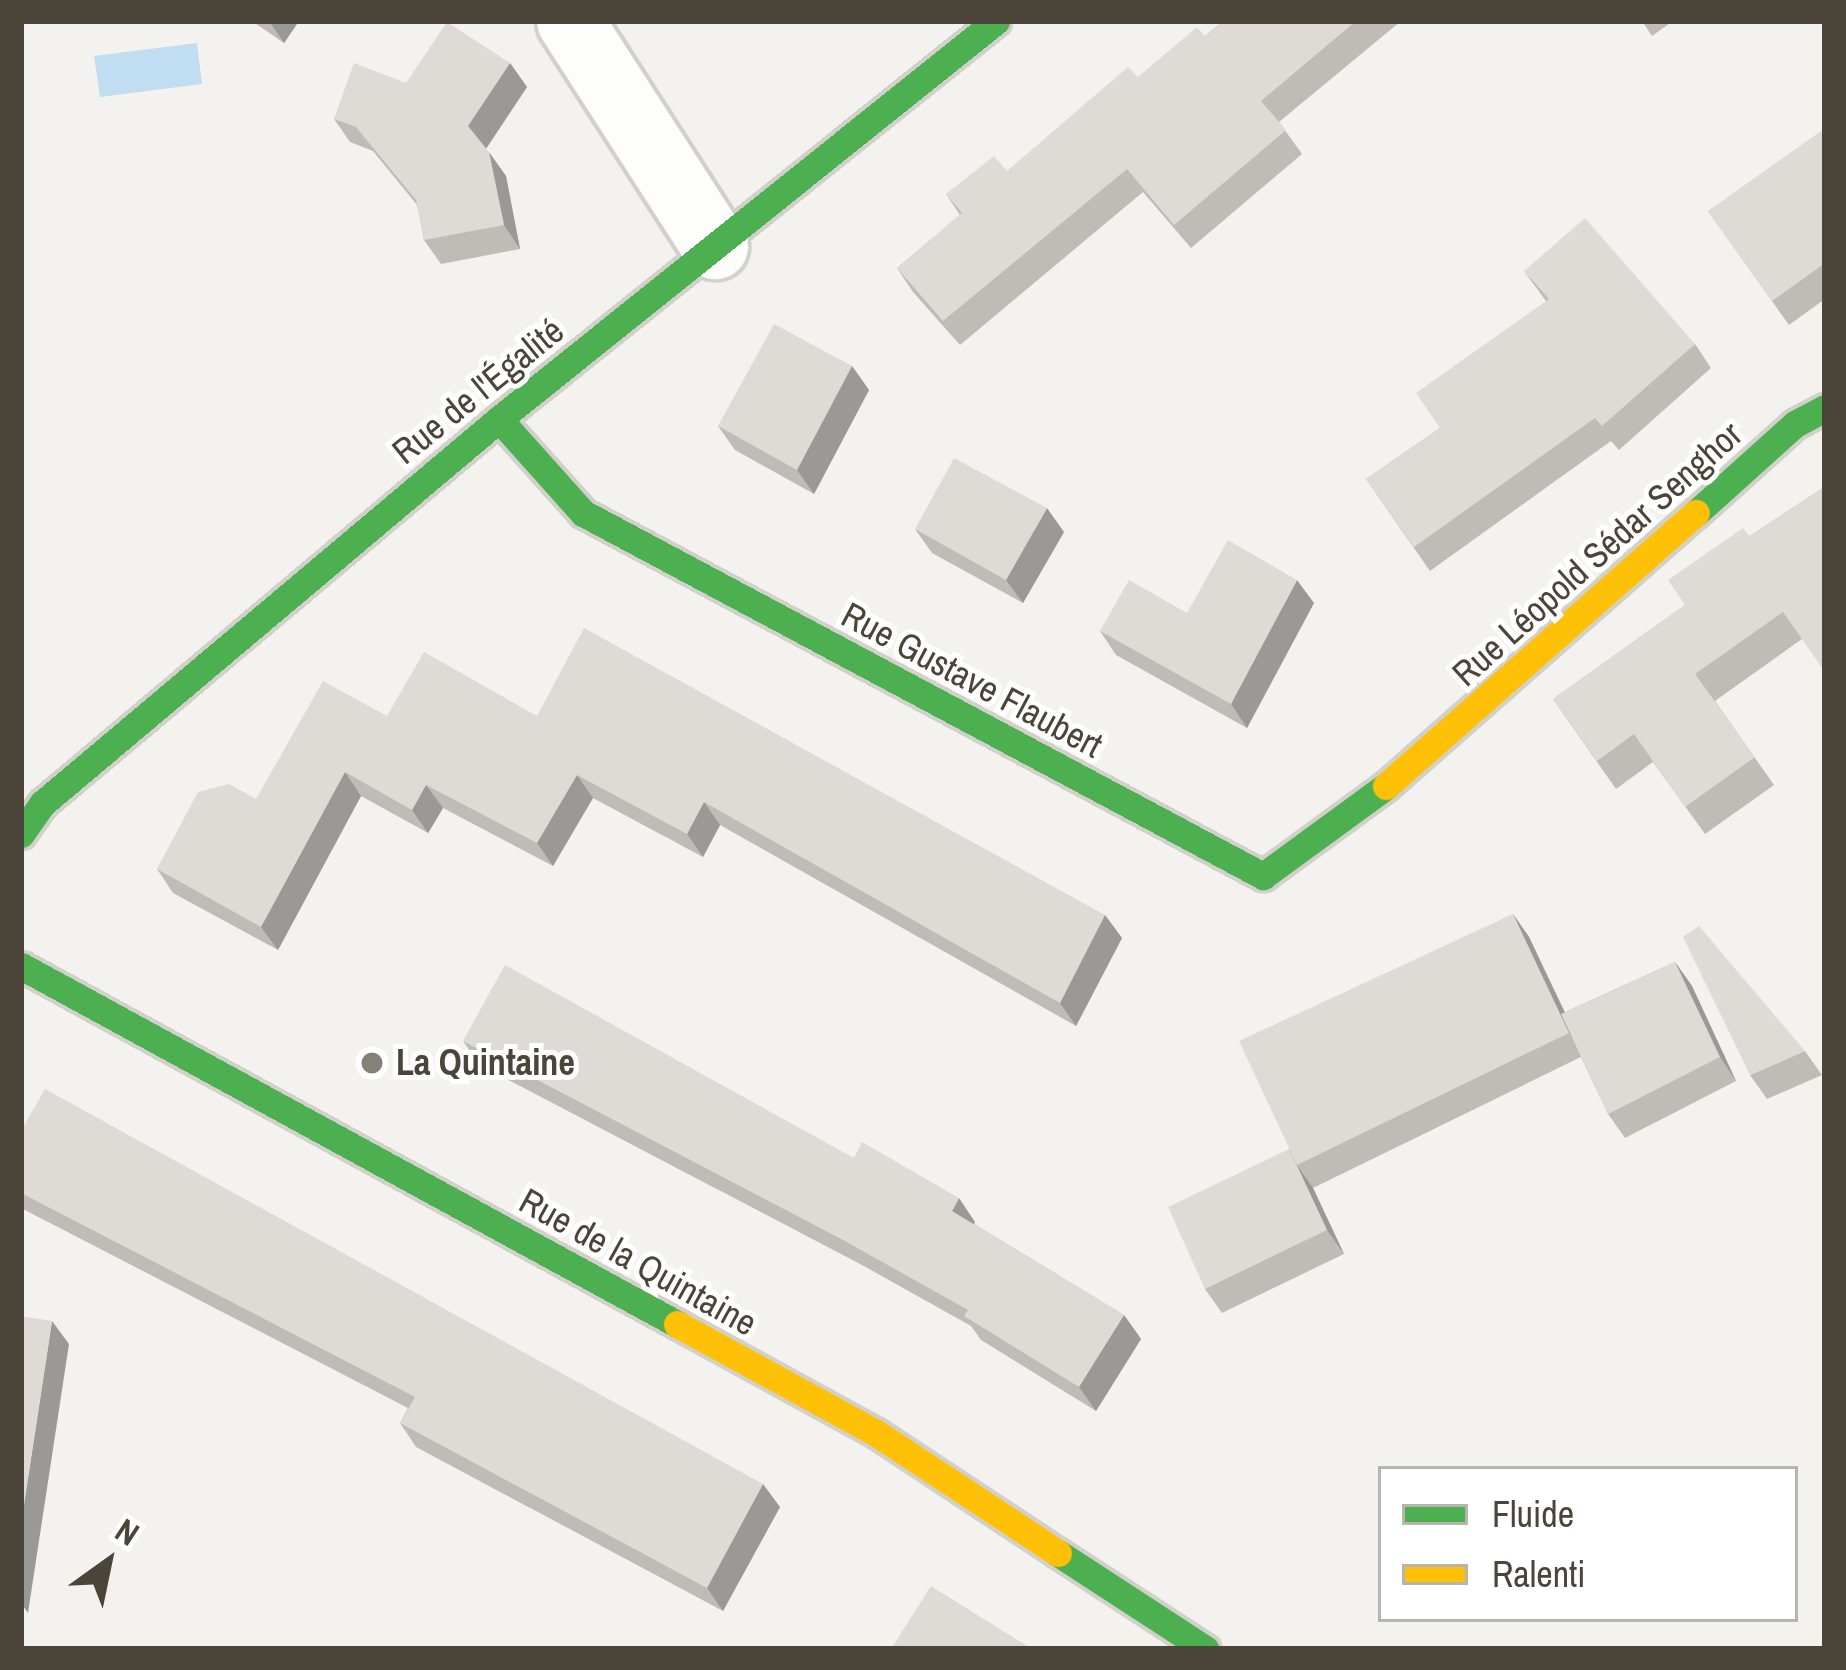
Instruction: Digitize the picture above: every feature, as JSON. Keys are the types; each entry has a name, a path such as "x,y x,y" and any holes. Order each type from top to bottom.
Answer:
{"street":[{"path":"570,21 715,246"},
{"name":"Rue de l'Égalité","path":"21,834 43,803 499,419 996,21"},
{"name":"Rue Léopold Sédar Senghor","path":"1423,759 1795,424 1825,408"},
{"name":"Rue Gustave Flaubert","path":"499,419 583,513 1263,876 1423,759"},
{"name":"Rue de la Quintaine","path":"21,966 876,1433 1205,1649"}],"water":[{"path":"197,43 202,84 100,97 94,56"}],"building":[{"path":"1223,21 1356,21 1261,101 1286,130 1174,225 1127,169 943,321 897,268 962,213 946,194 994,156 1007,171 1128,67 1138,77 1197,27 1205,36"},
{"path":"447,22 510,63 468,126 489,152 504,225 424,240 416,200 356,127 334,119 354,63 406,83"},
{"path":"1821,131 1825,137 1825,263 1772,301 1708,211"},
{"path":"1585,218 1695,344 1602,426 1595,418 1414,547 1366,479 1440,428 1416,393 1549,299 1524,271"},
{"path":"774,324 852,366 797,470 718,426"},
{"path":"954,458 1047,508 1006,580 915,529"},
{"path":"1822,488 1825,672 1783,612 1695,674 1755,757 1685,807 1634,734 1597,761 1553,699 1685,605 1668,580 1743,528 1749,536"},
{"path":"1228,540 1297,580 1231,704 1100,631 1129,580 1187,613"},
{"path":"584,628 1105,915 1060,1003 704,802 687,834 577,775 537,843 426,785 412,810 345,772 261,927 157,869 198,792 229,784 256,799 323,681 387,716 424,652 537,716"},
{"path":"1513,914 1569,1033 1297,1165 1239,1041"},
{"path":"1699,926 1805,1051 1750,1075 1683,937"},
{"path":"1675,962 1720,1057 1608,1114 1561,1014"},
{"path":"505,965 854,1158 862,1142 959,1198 952,1211 1124,1315 1079,1387 964,1316 968,1310 463,1041"},
{"path":"45,1089 763,1484 707,1588 400,1423 415,1397 21,1193 21,1131"},
{"path":"1289,1149 1327,1230 1205,1289 1168,1207"},
{"path":"21,1316 52,1321 21,1524"},
{"path":"931,1586 1032,1649 891,1649"}],"traffic: fast":[{"path":"21,834 43,803 499,419 996,21"},
{"path":"1696,513 1795,424 1825,408"},
{"path":"499,419 583,513 1263,876 1386,786"},
{"path":"21,966 677,1324"},
{"path":"1058,1553 1205,1649"}],"traffic: slow":[{"path":"1386,786 1696,513"},
{"path":"677,1324 876,1433 1058,1553"}],"place":[{"name":"La Quintaine","path":"372,1063"}]}
